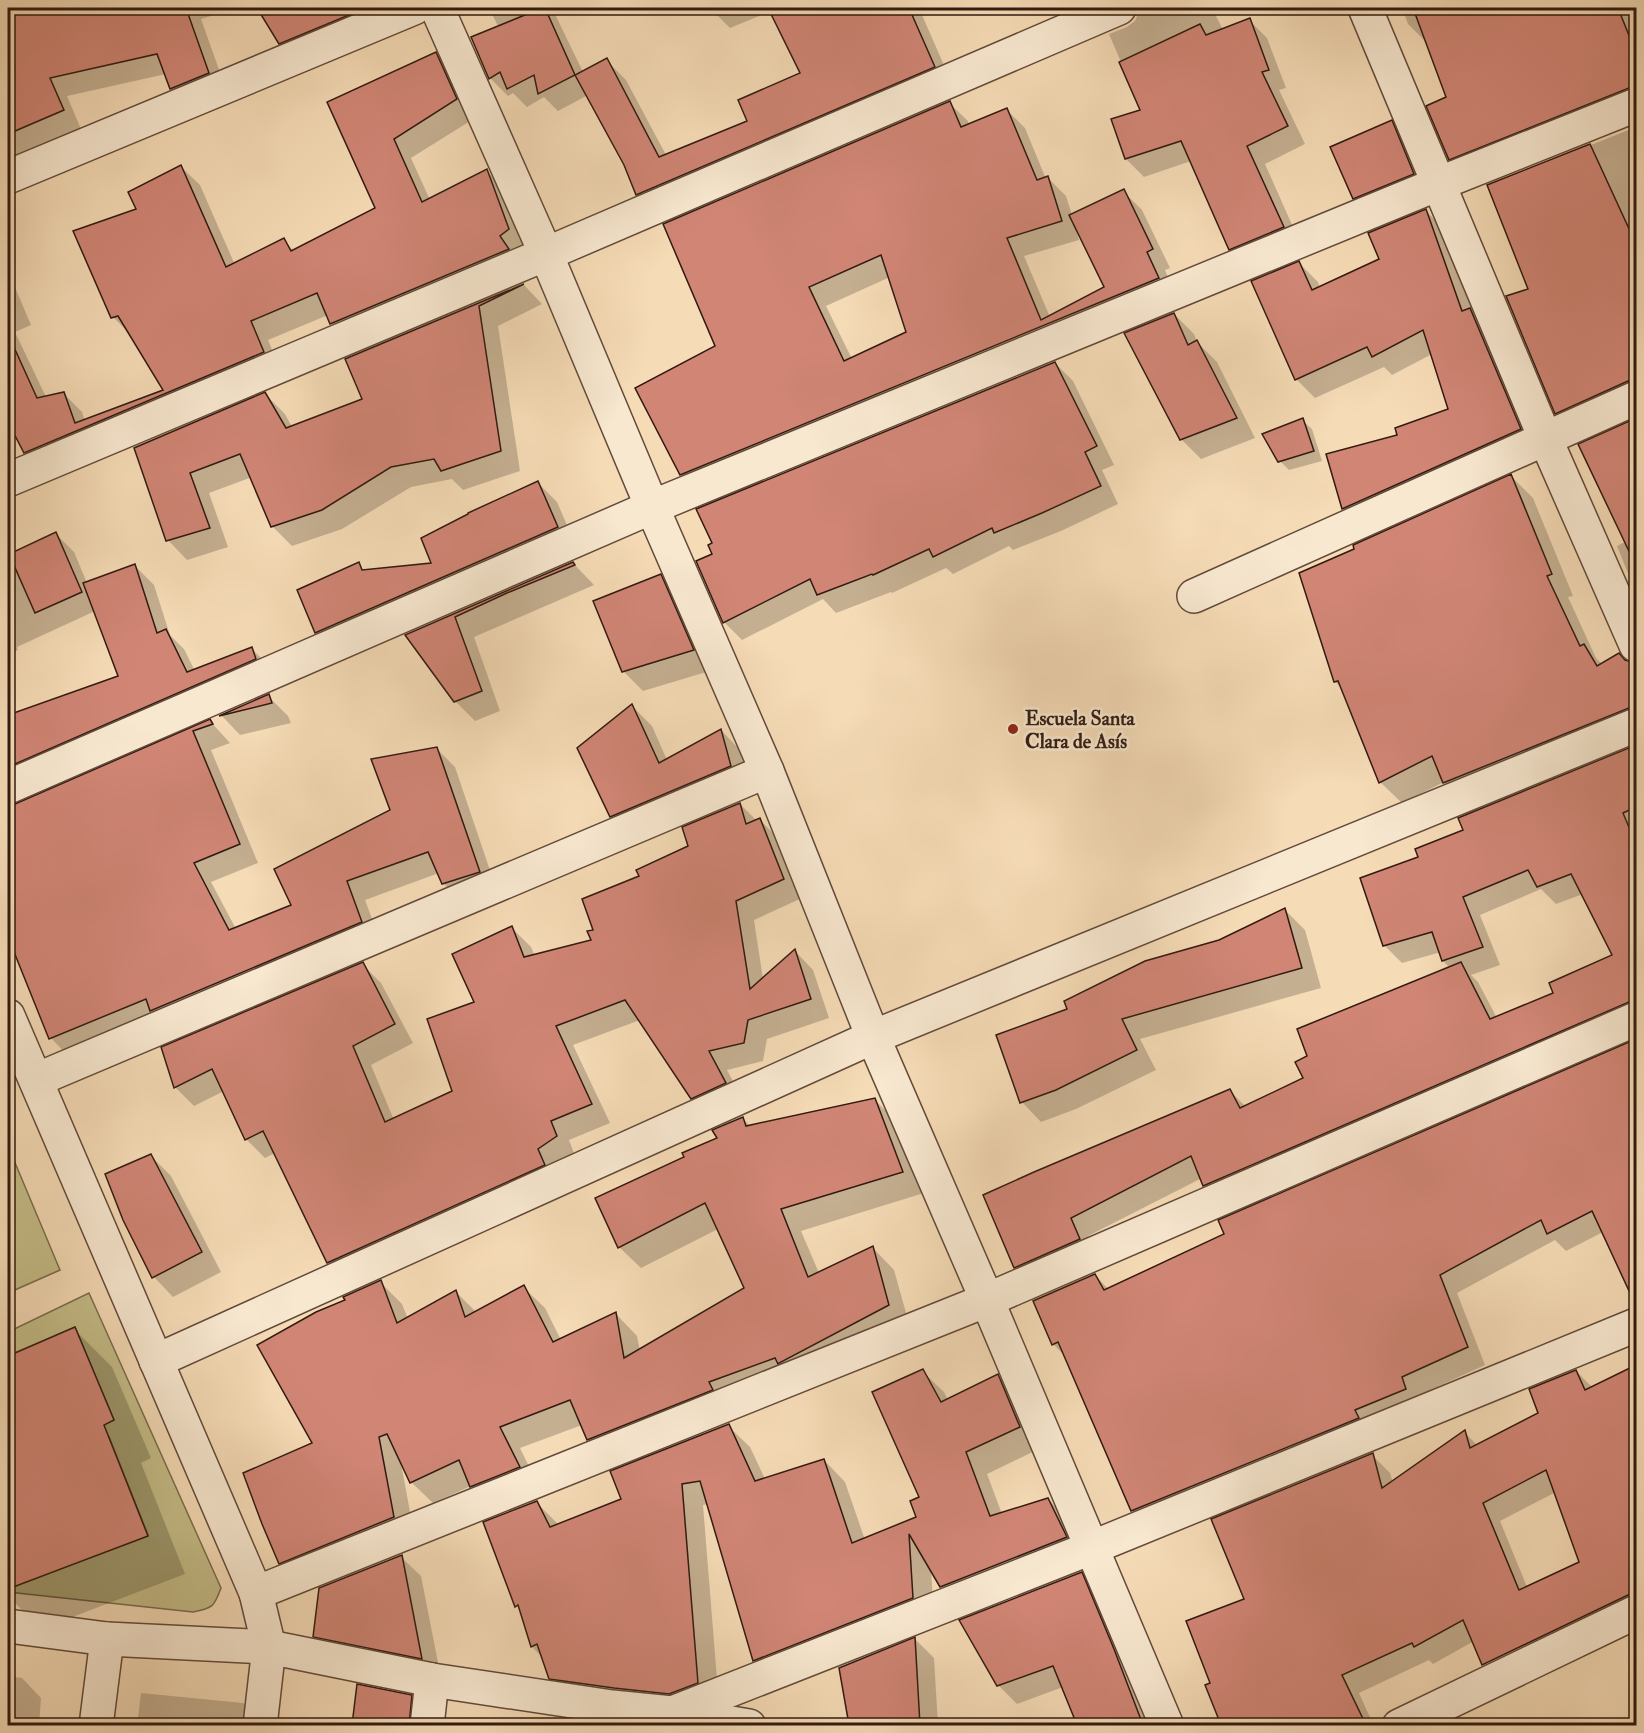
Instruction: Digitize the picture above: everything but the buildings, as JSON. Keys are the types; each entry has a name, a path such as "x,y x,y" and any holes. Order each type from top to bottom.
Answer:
{"street":[{"path":"8,177 414,8"},
{"path":"437,8 546,254 652,507 767,771 873,1037 1167,1725"},
{"path":"8,480 546,254 1119,8"},
{"path":"1365,8 1545,438 1636,645"},
{"path":"8,787 652,507 1636,105"},
{"path":"1194,596 1636,398"},
{"path":"156,1361 873,1037 1636,725"},
{"path":"36,1080 767,771"},
{"path":"8,1016 256,1593 269,1647 260,1725"},
{"path":"256,1593 987,1300 1636,1019"},
{"path":"672,1713 1091,1548 1636,1325"},
{"path":"1400,1725 1456,1713 1636,1612"},
{"path":"8,1626 107,1639 269,1647 611,1716 672,1713 749,1725"},
{"path":"96,1725 107,1639"},
{"path":"427,1725 432,1680"}],"shaded area":[{"path":"8,1146 60,1270 8,1293"},
{"path":"89,1293 221,1588 212,1606 205,1609 193,1612 8,1592 8,1589 148,1535 109,1437 16,1461 114,1420 75,1327 8,1356 8,1332"}],"place":[{"name":"Escuela Santa Clara de Asís","path":"1013,729"}]}
